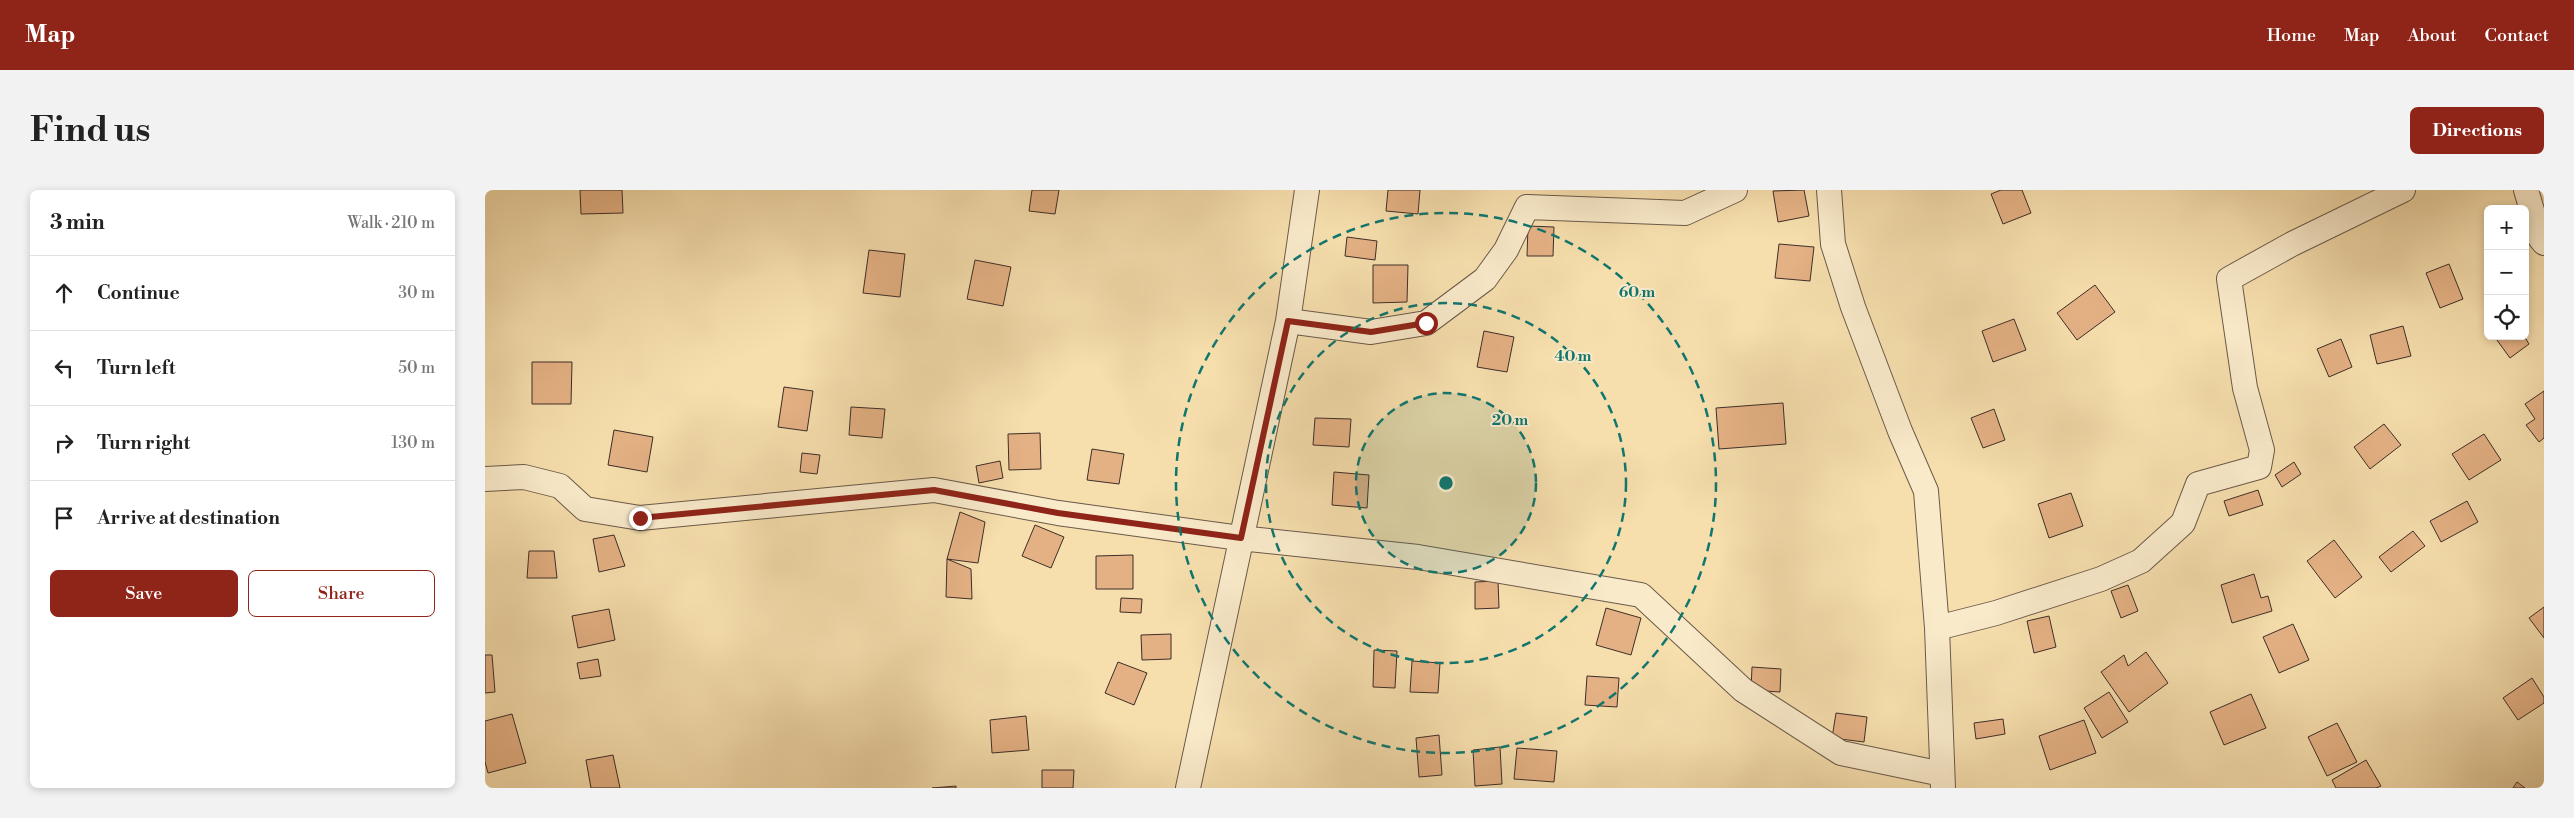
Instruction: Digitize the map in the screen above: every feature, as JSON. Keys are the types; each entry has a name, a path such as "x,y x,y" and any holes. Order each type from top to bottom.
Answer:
{"street":[{"path":"1188,788 1288,321 1307,190"},
{"path":"1288,321 1371,332 1426,323 1485,279 1506,250 1527,207 1685,213 1735,190"},
{"path":"485,479 524,478 560,486 585,509 640,518 934,490 1058,513 1241,538 1418,557 1641,595 1743,690 1841,753 1942,781 1937,628 1926,491 1897,423 1853,307 1833,244 1829,190"},
{"path":"1937,628 1996,613 2101,579 2141,561 2183,523 2198,484 2259,467 2263,450 2245,388 2229,279 2292,244 2403,190"},
{"path":"2525,190 2540,238 2544,243"}],"building":[{"path":"580,190 622,190 623,213 581,214"},
{"path":"1032,190 1059,190 1055,214 1029,211"},
{"path":"1388,190 1420,190 1418,214 1386,211"},
{"path":"1804,190 1809,216 1778,222 1773,191"},
{"path":"2001,190 2022,190 2031,213 2003,224 1991,194"},
{"path":"1528,226 1554,227 1553,256 1527,256"},
{"path":"1347,237 1377,241 1375,260 1345,256"},
{"path":"1779,244 1814,247 1810,281 1775,278"},
{"path":"869,250 905,254 900,297 863,293"},
{"path":"975,260 1011,267 1003,306 967,299"},
{"path":"2449,264 2463,299 2440,308 2426,273"},
{"path":"1373,265 1408,265 1407,302 1373,303"},
{"path":"2095,285 2115,312 2077,340 2057,313"},
{"path":"2014,319 2026,350 1993,362 1982,331"},
{"path":"2403,326 2411,356 2377,364 2370,335"},
{"path":"1484,331 1514,337 1507,372 1477,367"},
{"path":"2341,339 2352,367 2329,377 2317,349"},
{"path":"2497,340 2526,340 2529,344 2510,358"},
{"path":"532,362 572,362 571,404 532,404"},
{"path":"784,387 813,391 807,431 778,427"},
{"path":"2544,391 2544,438 2539,442 2526,425 2535,419 2525,404"},
{"path":"1783,403 1786,444 1719,449 1716,408"},
{"path":"851,407 885,409 882,438 849,435"},
{"path":"1994,409 2005,440 1983,448 1971,418"},
{"path":"1315,418 1351,419 1349,447 1313,445"},
{"path":"2384,424 2401,445 2370,469 2354,447"},
{"path":"614,430 653,437 647,472 608,465"},
{"path":"1040,433 1041,469 1009,470 1008,434"},
{"path":"2484,434 2501,460 2469,480 2452,454"},
{"path":"1092,449 1124,454 1119,484 1087,480"},
{"path":"802,453 820,455 817,474 800,472"},
{"path":"1000,461 1003,478 979,483 976,466"},
{"path":"2294,462 2301,474 2282,487 2275,475"},
{"path":"1334,472 1369,475 1367,508 1332,505"},
{"path":"2258,490 2263,505 2229,516 2224,501"},
{"path":"2071,493 2083,526 2049,538 2038,504"},
{"path":"2467,501 2478,522 2441,542 2430,521"},
{"path":"960,512 985,522 978,563 947,559"},
{"path":"1035,525 1064,537 1051,568 1022,556"},
{"path":"2413,531 2425,546 2391,572 2379,557"},
{"path":"614,535 625,566 599,572 593,539"},
{"path":"2334,540 2362,577 2335,598 2307,561"},
{"path":"529,551 554,551 557,578 527,578"},
{"path":"1133,555 1133,589 1096,589 1096,556"},
{"path":"947,559 971,569 972,599 946,597"},
{"path":"2254,574 2261,598 2268,596 2272,611 2232,623 2221,585"},
{"path":"1498,581 1499,608 1475,609 1475,582"},
{"path":"2128,585 2138,611 2121,618 2111,591"},
{"path":"1121,598 1142,599 1141,613 1120,612"},
{"path":"2544,607 2544,638 2529,618"},
{"path":"1606,608 1641,618 1631,655 1596,645"},
{"path":"609,609 615,640 578,648 572,616"},
{"path":"2049,616 2056,647 2034,653 2027,621"},
{"path":"2293,624 2309,660 2279,673 2263,637"},
{"path":"1171,634 1171,659 1142,660 1141,635"},
{"path":"1374,650 1397,651 1395,688 1373,687"},
{"path":"2146,652 2168,683 2129,712 2101,672 2124,655 2128,666"},
{"path":"485,655 492,655 495,692 485,693"},
{"path":"598,659 601,676 580,679 577,663"},
{"path":"1412,661 1440,663 1438,693 1410,692"},
{"path":"1118,662 1147,673 1134,705 1105,693"},
{"path":"1752,667 1781,669 1780,692 1751,690"},
{"path":"1587,676 1619,678 1617,707 1585,705"},
{"path":"2532,678 2544,697 2544,703 2518,720 2503,698"},
{"path":"2109,692 2128,722 2102,738 2084,708"},
{"path":"2251,694 2266,728 2224,745 2210,712"},
{"path":"1836,713 1867,717 1864,742 1832,738"},
{"path":"512,714 526,763 488,773 485,762 485,721"},
{"path":"1026,716 1029,750 992,753 990,720"},
{"path":"2003,719 2005,734 1976,739 1974,723"},
{"path":"2084,720 2096,753 2050,770 2039,736"},
{"path":"2337,723 2357,762 2327,776 2308,737"},
{"path":"1439,735 1442,775 1419,777 1416,738"},
{"path":"1500,747 1502,784 1475,786 1473,750"},
{"path":"1517,748 1557,751 1554,782 1514,779"},
{"path":"613,755 620,788 591,788 586,760"},
{"path":"2366,760 2381,786 2376,788 2336,788 2332,780"},
{"path":"1042,770 1074,770 1073,788 1042,788"},
{"path":"2517,782 2525,788 2513,788"},
{"path":"956,786 956,788 932,788"}],"route":[{"path":"640,518 934,490 1058,513 1241,538 1288,321 1371,332 1426,323"}]}
